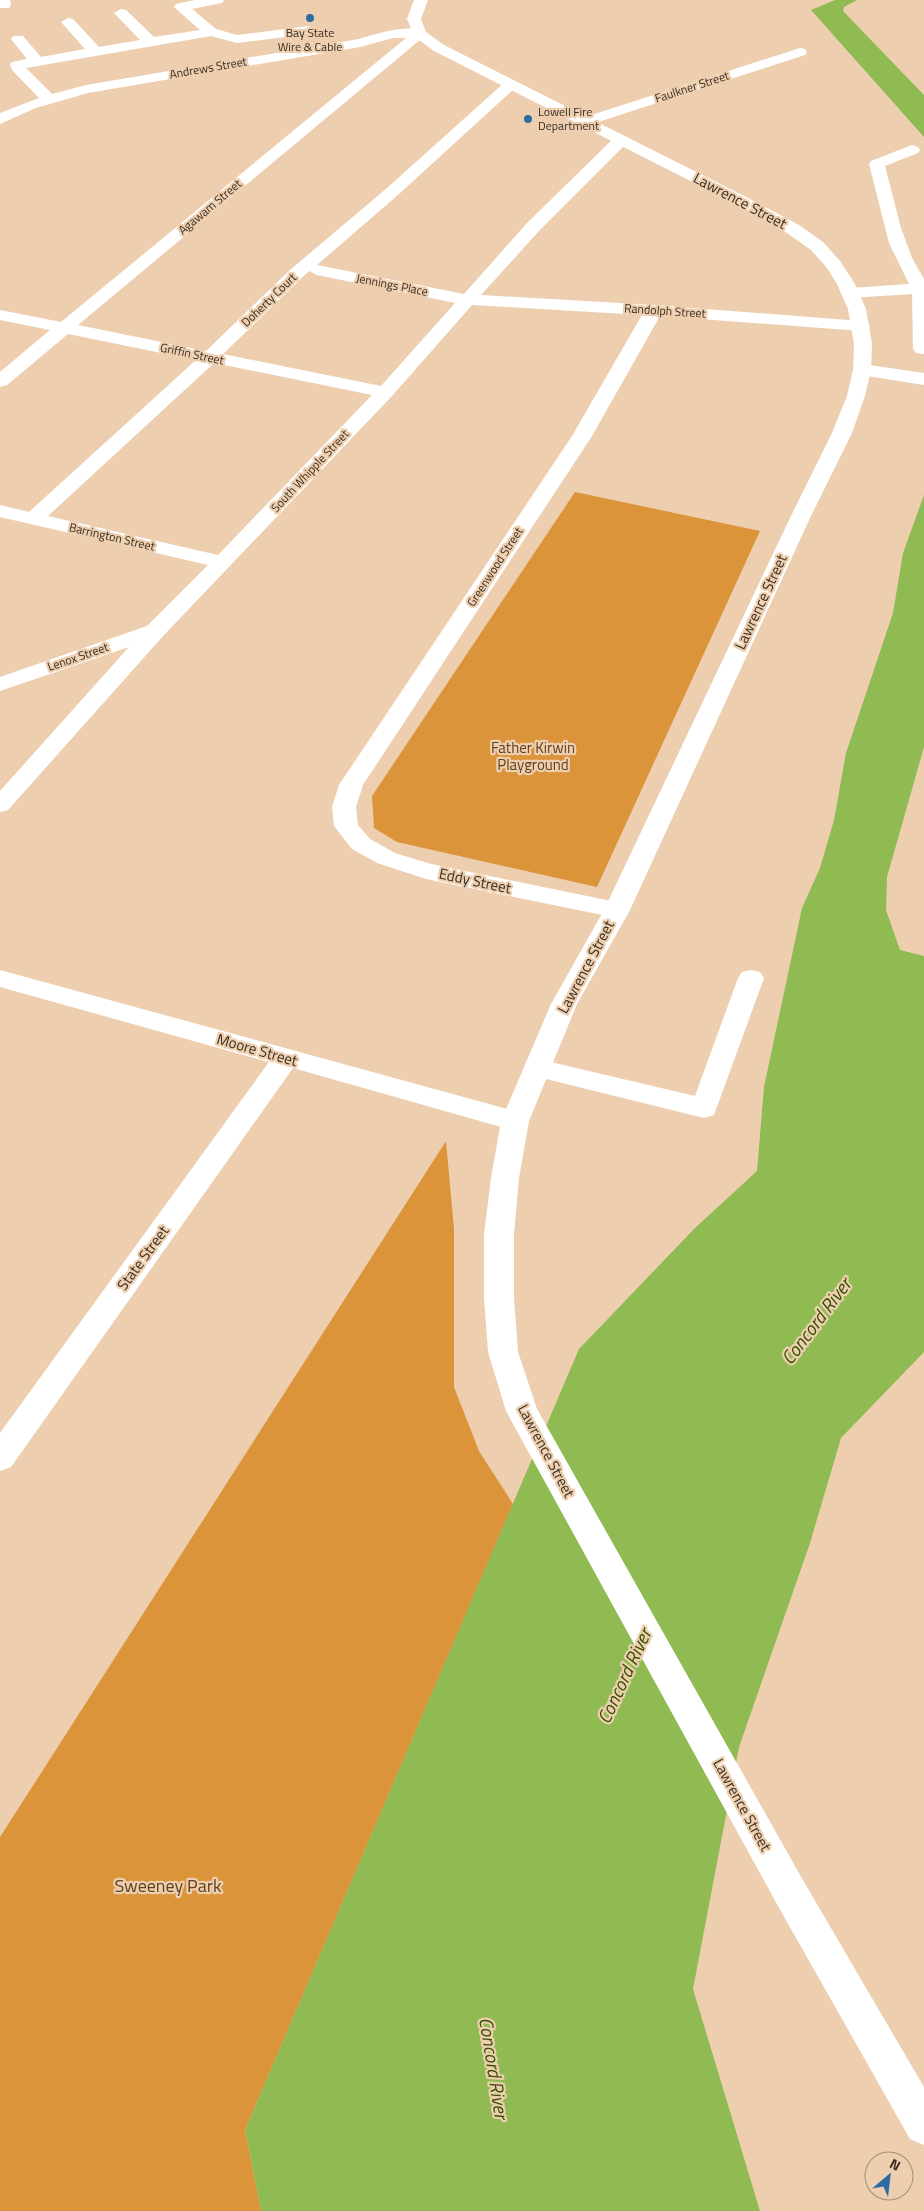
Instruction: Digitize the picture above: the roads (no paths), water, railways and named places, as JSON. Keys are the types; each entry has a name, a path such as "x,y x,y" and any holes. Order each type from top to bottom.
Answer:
{"street":[{"path":"176,3 217,0"},
{"path":"420,34 414,19 421,0"},
{"path":"176,3 211,32"},
{"path":"121,13 150,42"},
{"path":"68,22 95,51"},
{"path":"48,99 18,70 18,65 211,32 237,39 310,30"},
{"name":"Andrews Street","path":"0,119 48,99 86,89 360,43 392,34 420,34"},
{"name":"Lawrence Street","path":"420,34 439,48 736,198 793,230 817,246 834,265 850,293 861,326 863,344 862,370 856,396 842,433 800,518 617,910 564,1004 515,1121 505,1178 500,1225 499,1298 503,1352 522,1411 791,1894 924,2125"},
{"name":"Agawam Street","path":"0,381 420,34"},
{"path":"18,38 37,61"},
{"name":"Faulkner Street","path":"584,122 800,52"},
{"name":"Doherty Court","path":"33,519 209,358 296,274 393,191 510,84"},
{"name":"South Whipple Street","path":"0,805 156,630 385,392 533,227 621,140"},
{"path":"912,150 877,164 892,232 907,269 921,288 922,349"},
{"name":"Jennings Place","path":"317,270 468,300"},
{"path":"850,293 921,288"},
{"name":"Randolph Street","path":"468,300 654,310 861,326"},
{"name":"Greenwood Street","path":"346,826 344,808 351,785 582,436 654,310"},
{"name":"Griffin Street","path":"0,315 385,392"},
{"path":"862,370 924,379"},
{"name":"Barrington Street","path":"0,511 223,562"},
{"name":"Lenox Street","path":"0,684 156,630"},
{"name":"Eddy Street","path":"346,826 361,844 386,858 410,866 617,910"},
{"name":"Moore Street","path":"0,978 515,1121"},
{"path":"538,1068 704,1108 751,978"},
{"name":"State Street","path":"0,1458 286,1058"}],"water":[{"path":"835,0 857,0 844,7 843,11 924,95 924,137 811,10"},
{"name":"Concord River","path":"924,495 924,747 887,877 886,910 900,950 924,956 924,1352 841,1438 810,1543 739,1747 693,1989 760,2211 261,2211 245,2130 579,1349 695,1228 757,1171 764,1087 802,908 820,868 834,820 846,753 893,613 903,553"}],"place":[{"name":"Bay State Wire & Cable","path":"310,18"},
{"name":"Lowell Fire Department","path":"528,119"}],"park label":[{"name":"Father Kirwin Playground","path":"533,756"},
{"name":"Sweeney Park","path":"168,1886"}]}
